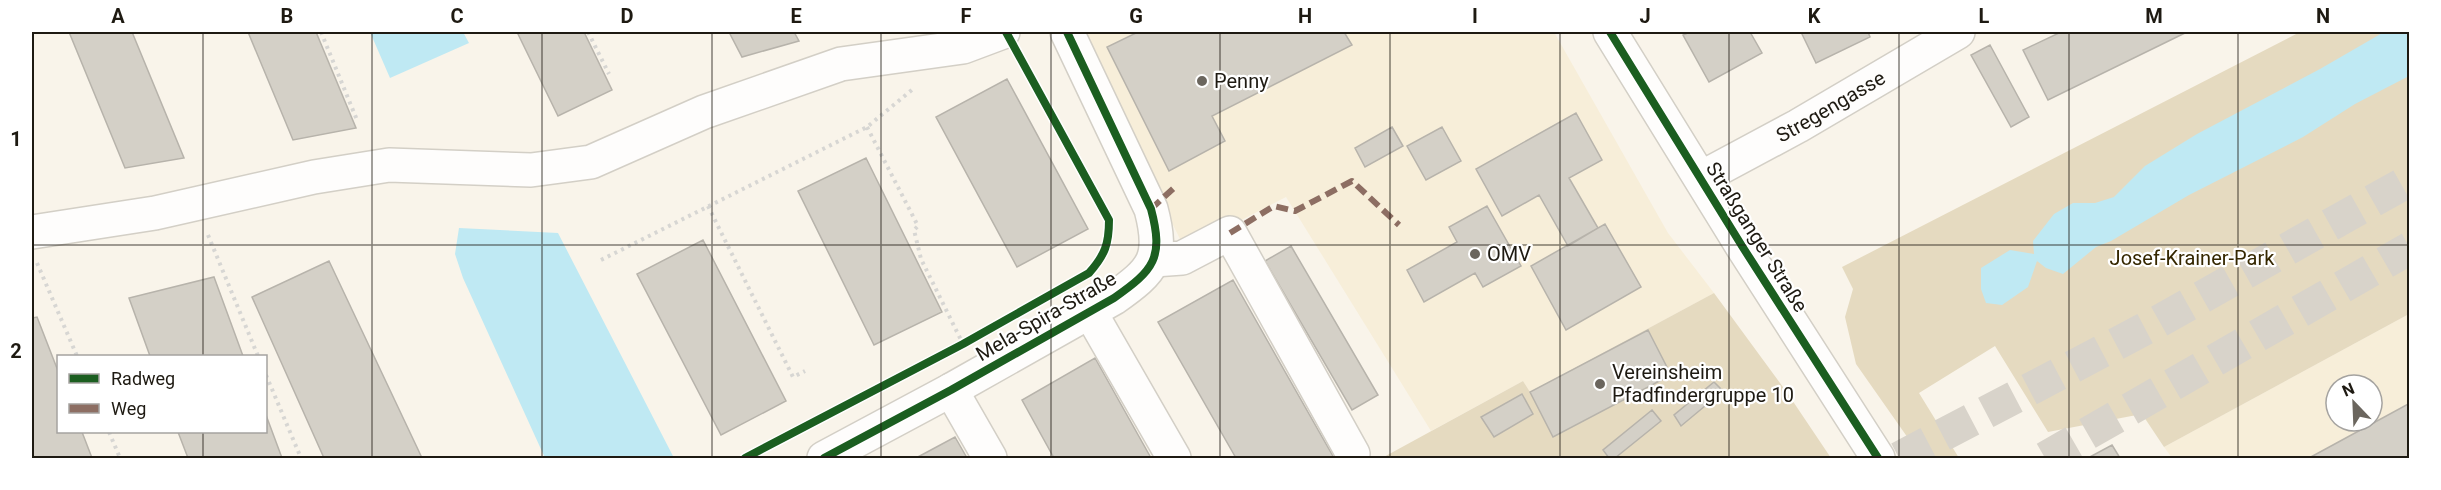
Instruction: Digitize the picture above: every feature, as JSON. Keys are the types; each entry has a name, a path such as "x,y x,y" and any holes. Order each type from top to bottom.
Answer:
{"street":[{"path":"34,246 195,203 314,177 389,165 531,170 591,162 704,112 841,64 963,47 1003,32"},
{"path":"1067,32 1151,210 1158,236 1154,260 1182,258 1230,233 1353,454"},
{"name":"Straßganger Straße","path":"1610,32 1878,459"},
{"name":"Stregengasse","path":"1701,178 1798,126 1958,32"},
{"name":"Mela-Spira-Straße","path":"824,459 1090,312 1137,282 1154,260"},
{"path":"1090,312 1174,459"},
{"path":"951,390 990,459"}],"path":[{"path":"321,32 357,120"},
{"path":"588,32 609,74"},
{"path":"601,260 867,127 921,83"},
{"path":"867,127 918,226 914,230 921,259 963,344"},
{"path":"195,203 257,355"},
{"path":"708,206 793,377 805,371"},
{"path":"34,246 76,355"},
{"path":"952,349 973,338"},
{"path":"267,377 300,459"},
{"path":"109,433 120,459"}],"shaded area":[{"name":"OMV","path":"1077,32 1554,32 1668,233 1714,293 1530,392 1523,381 1431,431 1286,197 1185,249"},
{"path":"2409,314 2409,458 2172,458 2164,447"}],"green space":[{"name":"Josef-Krainer-Park","path":"2300,32 2409,32 2409,314 2164,447 2142,414 2048,432 1995,346 1919,393 1959,458 1922,458 1856,364 1845,317 1853,289 1842,267"},
{"path":"1714,293 1788,394 1831,458 1382,458 1523,381 1530,392"}],"water":[{"path":"370,32 463,32 469,43 390,78"},
{"path":"2384,32 2409,32 2409,76 2355,104 2303,137 2189,195 2111,241 2096,247 2063,274 2046,268 2037,261 2028,287 2002,305 1986,303 1981,289 1981,268 2010,250 2034,254 2033,241 2054,214 2073,203 2095,203 2114,197 2145,166 2197,134 2320,69"},
{"path":"459,228 558,233 674,458 545,458 463,278 455,254"}],"building":[{"path":"69,32 132,32 184,158 125,168"},
{"path":"248,32 316,32 356,128 293,140"},
{"path":"517,32 584,32 612,90 558,116"},
{"path":"729,32 794,32 799,41 742,57"},
{"name":"Penny","path":"1138,32 1344,32 1352,45 1212,116 1225,141 1169,171 1107,47"},
{"path":"1690,32 1750,32 1762,53 1709,82 1683,35"},
{"path":"1801,32 1868,32 1870,37 1816,63"},
{"path":"2061,32 2187,32 2048,100 2023,50"},
{"path":"1990,45 2029,117 2011,127 1971,55"},
{"path":"1007,79 1088,229 1017,267 936,117"},
{"path":"1576,113 1602,160 1569,178 1598,228 1568,246 1539,195 1502,216 1476,169"},
{"path":"1392,127 1403,146 1365,167 1355,148"},
{"path":"1442,127 1461,161 1426,180 1407,146"},
{"path":"866,158 942,312 874,345 798,191"},
{"name":"OMV","path":"1487,206 1521,266 1483,287 1475,273 1424,302 1407,270 1457,242 1449,227"},
{"path":"1605,224 1641,287 1566,330 1531,266"},
{"path":"703,240 786,401 721,435 637,274"},
{"path":"1291,246 1378,395 1352,410 1265,261"},
{"path":"329,261 422,458 324,458 252,297"},
{"path":"214,277 243,355 150,355 129,298"},
{"path":"1233,280 1334,458 1236,458 1158,322"},
{"path":"37,317 57,368 57,433 82,433 92,458 32,458 32,318"},
{"name":"Vereinsheim Pfadfindergruppe 10","path":"1648,330 1671,375 1553,437 1530,392"},
{"path":"1095,358 1151,458 1054,458 1022,400"},
{"path":"1714,382 1723,391 1681,426 1674,415"},
{"path":"1522,394 1533,414 1494,437 1481,417"},
{"path":"2410,403 2410,458 2309,458 2355,433 2384,433 2384,417"},
{"path":"1652,410 1661,421 1615,458 1609,458 1603,450"},
{"path":"267,418 282,458 188,458 178,433 267,433"},
{"path":"955,437 967,458 916,458"},
{"path":"2112,445 2120,458 2088,458"}],"tunnel":[{"path":"1899,458 2154,324 2410,180"},
{"path":"2045,458 2410,248"}],"marked path":[{"path":"1230,233 1274,206 1295,211 1352,181 1399,225"},
{"path":"1151,209 1176,186"}],"cycle path":[{"path":"745,458 963,344 1089,273 1099,260 1107,243 1109,220 1006,32"},
{"path":"824,458 951,390 1114,298 1147,270 1156,251 1155,226 1151,209 1067,32"},
{"path":"1610,32 1742,246 1878,458"}],"place":[{"name":"Penny","path":"1202,81"},
{"name":"OMV","path":"1475,254"},
{"name":"Vereinsheim Pfadfindergruppe 10","path":"1600,384"}]}
